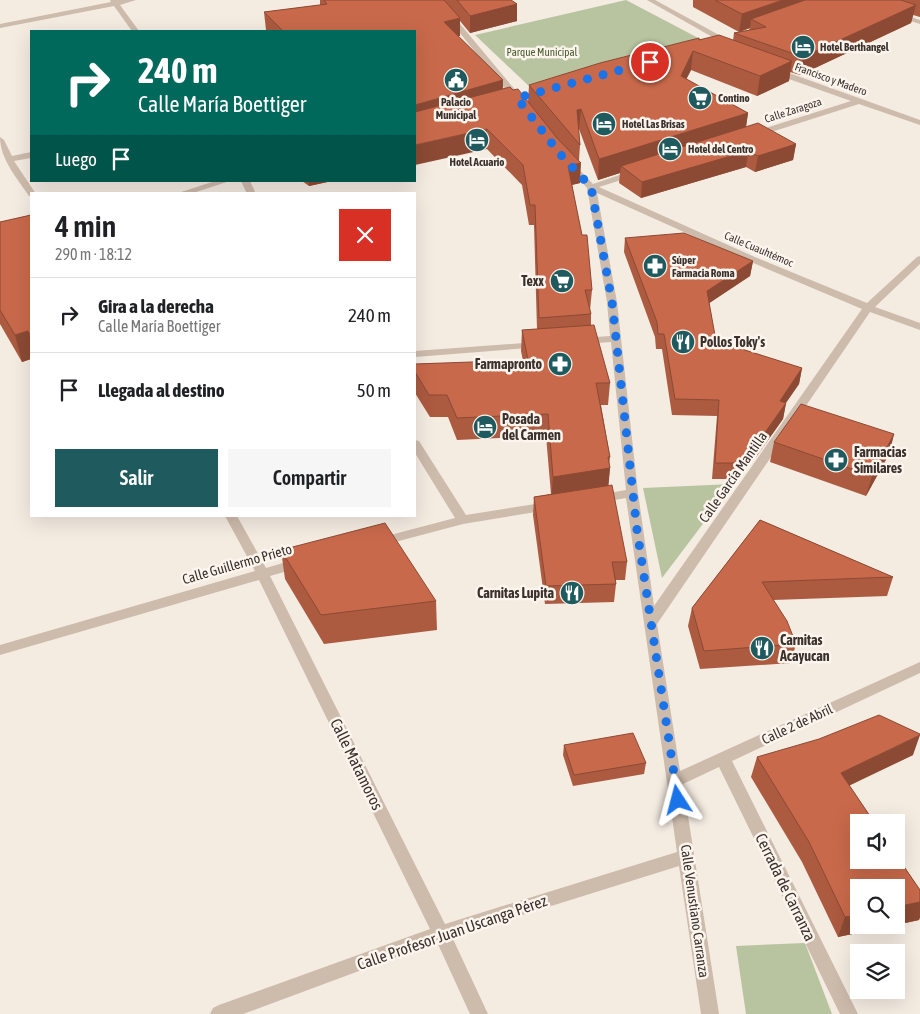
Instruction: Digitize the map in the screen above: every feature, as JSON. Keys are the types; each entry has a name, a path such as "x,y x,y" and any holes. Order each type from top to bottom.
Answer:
{"street":[{"path":"0,26 114,2 133,0"},
{"path":"436,0 519,100"},
{"path":"650,0 726,41"},
{"path":"114,2 135,30"},
{"path":"892,12 920,22"},
{"path":"713,45 735,38"},
{"name":"Francisco y Madero","path":"770,69 920,123"},
{"name":"Calle Zaragoza","path":"748,137 860,101"},
{"path":"0,140 9,159 31,192"},
{"path":"560,154 591,187 647,169"},
{"path":"9,159 30,155"},
{"path":"186,192 222,182"},
{"name":"Calle Cuauhtémoc","path":"591,187 715,244 868,308 920,327"},
{"name":"Calle Venustiano Carranza","path":"591,187 612,302 632,493 710,1014"},
{"name":"Calle García Mantilla","path":"650,623 868,308 920,259"},
{"path":"568,342 616,339"},
{"path":"416,354 549,344"},
{"path":"416,446 463,520"},
{"path":"585,501 632,493"},
{"path":"367,546 463,520 557,505"},
{"name":"Calle Matamoros","path":"232,517 262,573 441,933 479,1014"},
{"name":"Calle Guillermo Prieto","path":"0,650 262,573 310,561"},
{"name":"Calle 2 de Abril","path":"674,781 920,667"},
{"name":"Cerrada de Carranza","path":"723,759 849,1014"},
{"name":"Calle Profesor Juan Uscanga Pérez","path":"220,1014 441,933 687,856"}],"green space":[{"name":"Parque Municipal","path":"626,0 704,41 531,88 475,35"},
{"path":"733,484 662,578 643,488"},
{"path":"805,943 832,1014 746,1014 736,946"}],"building":[{"path":"324,0 444,0 460,18 444,22 503,80 416,105 416,30 282,30 264,12 327,4"},
{"path":"457,0 511,0 517,4 470,16"},
{"path":"715,0 783,0 742,14"},
{"path":"805,0 901,0 916,5 803,57 734,33 766,27 751,19"},
{"path":"719,35 792,61 760,76 693,51 681,76 748,113 599,159 581,109 577,110 580,145 529,85 600,63 699,38 699,40"},
{"path":"510,87 513,90 518,89 557,138 581,163 568,166 582,235 587,235 592,290 585,290 591,314 539,318 535,205 530,205 523,165 487,129 416,145 416,112"},
{"path":"758,123 796,144 758,156 748,151 642,182 621,166"},
{"path":"30,215 30,335 28,331 15,335 0,310 0,222"},
{"path":"684,233 753,261 707,291 716,341 802,368 780,401 786,403 759,441 753,439 741,463 715,463 719,400 675,399 664,334 658,334 657,322 625,238"},
{"path":"594,325 610,383 596,383 610,457 608,457 610,468 553,477 548,414 457,418 447,395 429,395 416,374 416,364 528,360 522,330"},
{"path":"801,404 894,434 872,476 774,442"},
{"path":"612,485 627,562 612,562 616,584 546,586 534,497"},
{"path":"760,520 893,577 762,582 787,621 796,644 704,651 692,608"},
{"path":"385,523 436,601 321,615 281,550"},
{"path":"879,715 920,734 841,773 869,814 850,814 850,869 905,868 920,890 920,902 905,905 905,879 850,879 850,916 845,917 809,842 757,757 819,739"},
{"path":"633,733 646,763 574,775 564,745"}],"place":[{"name":"Hotel Berthangel","path":"803,47"},
{"name":"Palacio Municipal","path":"456,80"},
{"name":"Contino","path":"700,98"},
{"name":"Hotel Las Brisas","path":"604,124"},
{"name":"Hotel Acuario","path":"477,140"},
{"name":"Hotel del Centro","path":"670,149"},
{"name":"Súper Farmacia Roma","path":"655,266"},
{"name":"Texx","path":"562,281"},
{"name":"Pollos Toky's","path":"683,342"},
{"name":"Farmapronto","path":"560,364"},
{"name":"Posada del Carmen","path":"485,427"},
{"name":"Farmacias Similares","path":"836,460"},
{"name":"Carnitas Lupita","path":"572,593"},
{"name":"Carnitas Acayucan","path":"762,648"}],"route":[{"path":"650,62 517,98 560,154 591,187 612,302 632,493 678,800"}]}
